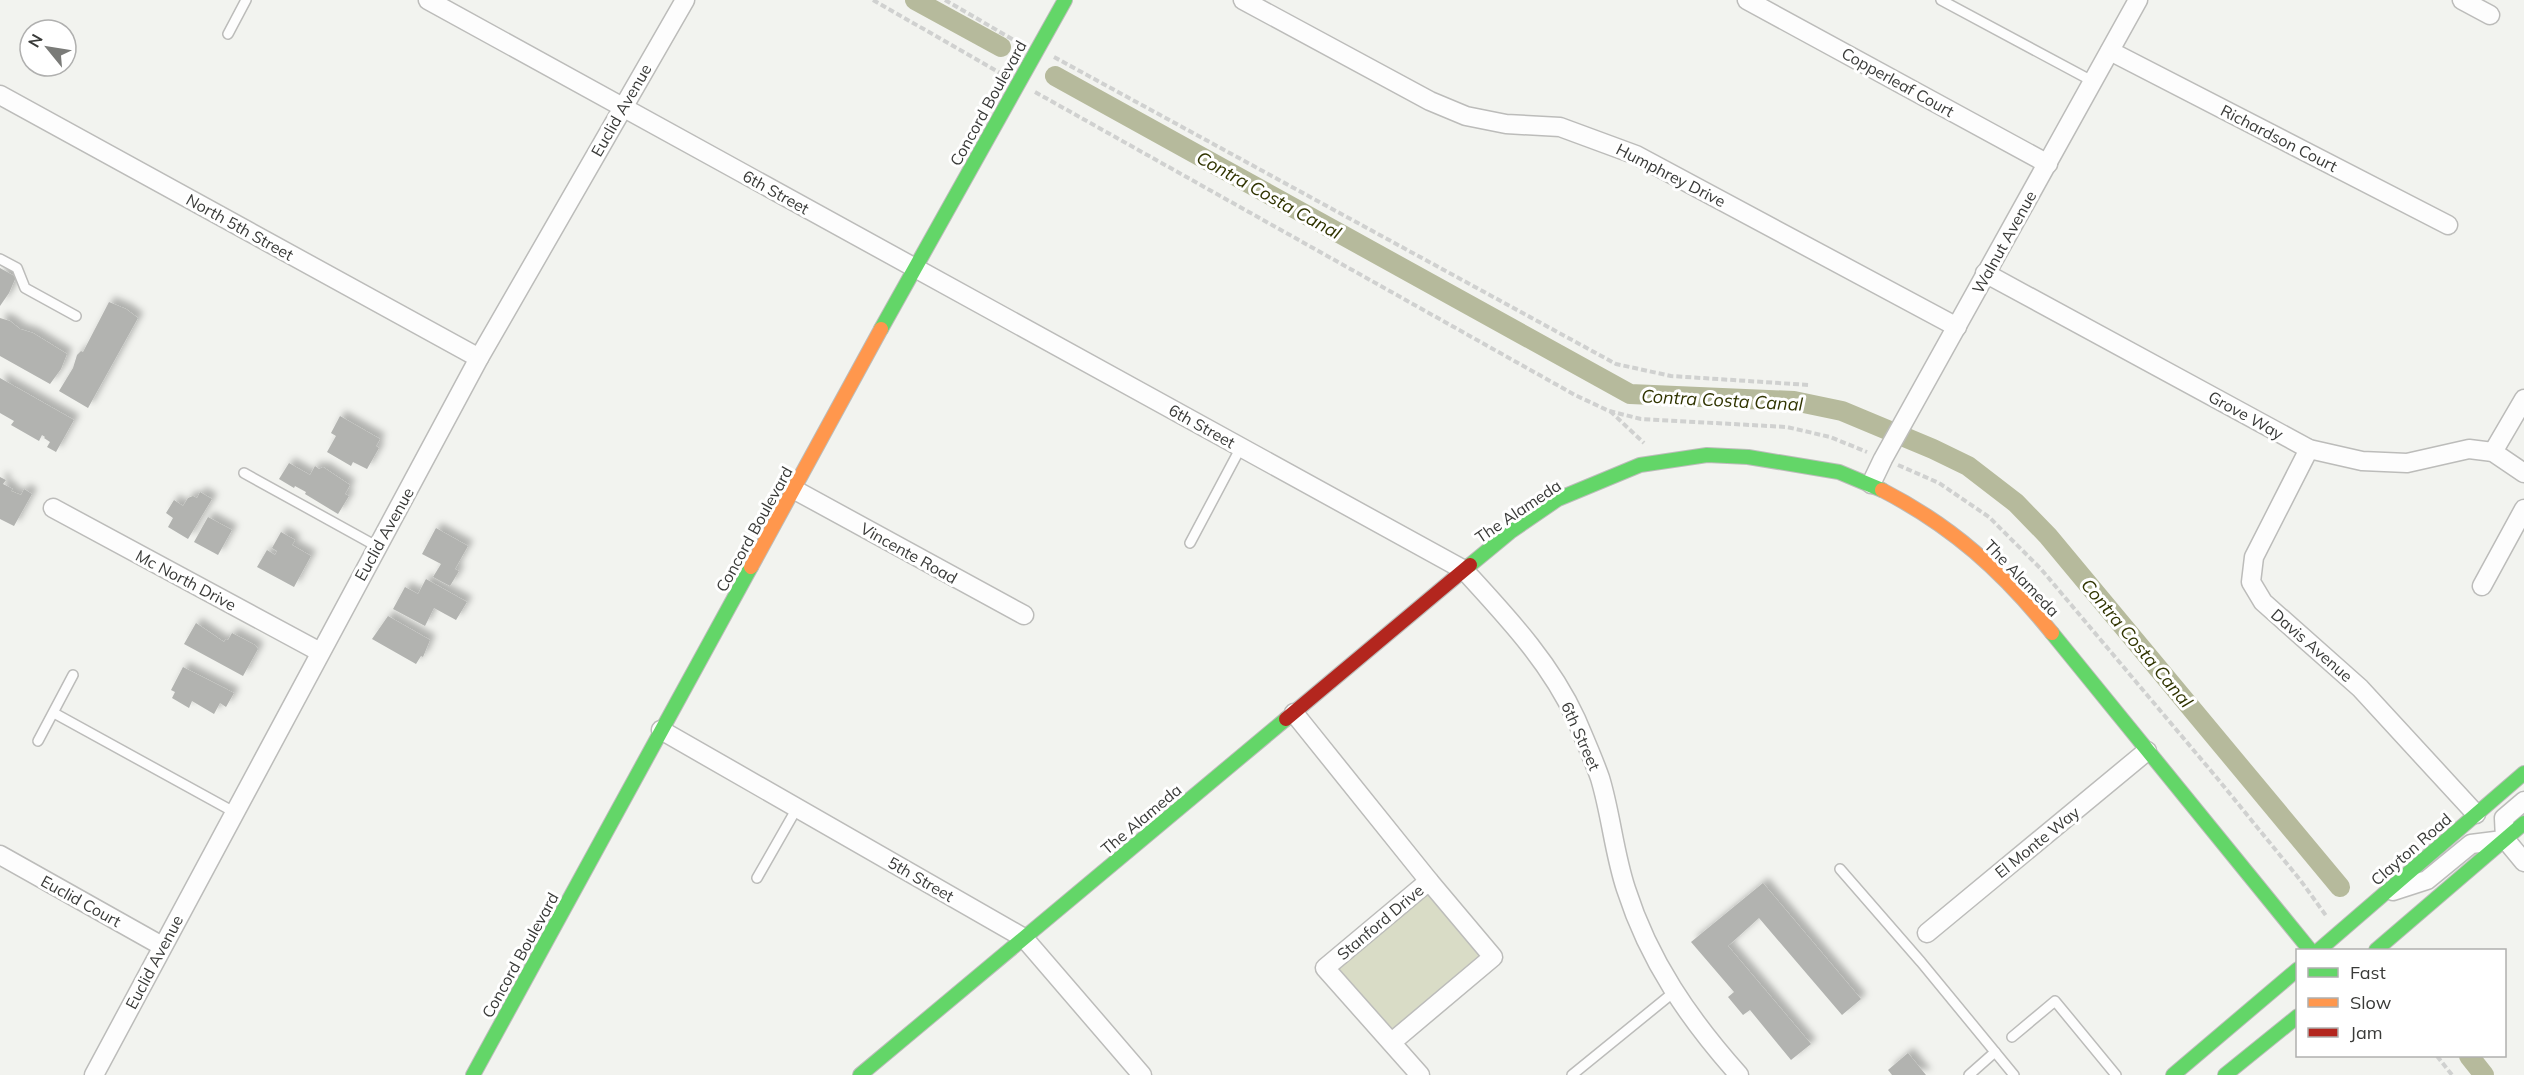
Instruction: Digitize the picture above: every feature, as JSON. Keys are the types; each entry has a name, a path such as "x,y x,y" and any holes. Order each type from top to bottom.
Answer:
{"street":[{"name":"6th Street","path":"428,0 1464,570 1507,616 1548,669 1575,717 1600,780 1625,888 1643,937 1674,992 1718,1052 1739,1075"},
{"name":"Euclid Avenue","path":"94,1075 479,358 686,0"},
{"name":"Concord Boulevard","path":"473,1075 915,267 1065,0"},
{"name":"Humphrey Drive","path":"1243,0 1430,101 1466,116 1506,124 1560,127 1636,155 1957,327"},
{"name":"Copperleaf Court","path":"1748,0 2048,164"},
{"name":"Walnut Avenue","path":"1871,484 1985,273 2138,0"},
{"path":"2462,0 2490,15"},
{"name":"Richardson Court","path":"2110,51 2448,225"},
{"name":"North 5th Street","path":"0,95 479,358"},
{"name":"Grove Way","path":"1985,273 2308,449 2362,461 2407,463 2469,448 2493,452 2524,473"},
{"path":"2493,452 2524,399"},
{"name":"Davis Avenue","path":"2308,449 2254,557 2252,582 2263,602 2360,688 2476,814"},
{"name":"The Alameda","path":"860,1075 1510,532 1558,500 1640,465 1707,455 1748,457 1839,472 1871,484 1919,509 1956,535 1992,566 2044,623 2308,949"},
{"name":"Vincente Road","path":"795,490 1023,615"},
{"name":"Mc North Drive","path":"53,508 320,652"},
{"path":"2482,586 2524,509"},
{"name":"Stanford Drive","path":"1294,713 1493,957 1392,1042"},
{"name":"5th Street","path":"662,730 1024,938 1142,1075"},
{"name":"El Monte Way","path":"1927,933 2147,752"},
{"name":"Clayton Road","path":"2321,949 2524,773"},
{"path":"2524,801 2504,818 2505,839 2524,862"},
{"path":"2378,949 2524,823"},
{"path":"2386,893 2427,880 2471,844 2505,839"},
{"name":"Euclid Court","path":"0,855 162,946"},
{"name":"Stanford Drive","path":"1420,1075 1325,968 1429,881"},
{"path":"2173,1075 2296,971"},
{"path":"2225,1075 2296,1018"}],"lane":[{"path":"228,34 246,0"},
{"path":"1941,0 2094,82"},
{"path":"0,259 17,268 25,288 76,316"},
{"path":"1190,543 1241,447"},
{"path":"244,473 378,547"},
{"path":"38,741 73,675"},
{"path":"54,713 234,812"},
{"path":"757,878 797,808"},
{"path":"1840,869 2014,1075"},
{"path":"1572,1075 1674,992"},
{"path":"2012,1037 2055,1001 2116,1075"},
{"path":"1968,1075 1995,1052"}],"path":[{"path":"873,0 1018,83"},
{"path":"945,0 1002,31 1011,39 1061,60 1616,364 1671,376 1809,385"},
{"path":"1610,411 1664,461"},
{"path":"2438,1057 2452,1075"}],"green space":[{"path":"1429,881 1493,957 1392,1042 1325,968"}],"building":[{"path":"0,268 16,277 0,306"},
{"path":"109,302 126,309 138,318 88,408 59,391 73,368 77,355 83,352"},
{"path":"0,318 33,333 67,354 61,369 50,384 0,356"},
{"path":"0,378 74,420 56,452 47,447 50,442 45,437 42,435 39,441 11,425 14,421 0,413"},
{"path":"340,416 380,439 376,446 379,448 367,469 353,462 351,466 327,452 336,436 331,433"},
{"path":"289,463 310,475 315,466 319,469 323,467 350,485 345,494 349,496 338,514 305,494 306,492 279,479"},
{"path":"0,477 6,480 3,484 13,489 11,491 21,495 24,489 32,494 14,526 0,519"},
{"path":"200,492 212,499 188,539 168,527 173,518 166,513 174,500 183,506 188,498 193,496 197,498"},
{"path":"208,517 232,530 218,555 194,542"},
{"path":"436,528 468,546 455,569 459,571 450,586 433,577 441,564 422,554"},
{"path":"281,532 295,540 292,545 311,556 294,587 257,567 267,550 275,555 277,551 272,548"},
{"path":"426,579 467,602 456,620 434,608 425,626 393,609 405,587 418,594"},
{"path":"388,616 430,640 423,657 421,656 416,664 372,639"},
{"path":"196,623 224,642 232,633 255,645 258,649 243,676 184,644"},
{"path":"183,667 234,693 226,707 220,703 214,714 192,701 189,708 172,698 175,692 171,690"},
{"path":"1763,883 1861,999 1842,1015 1759,918 1728,946 1811,1044 1791,1060 1750,1010 1743,1015 1728,997 1734,992 1691,942"},
{"path":"1908,1053 1926,1075 1892,1075 1888,1070"}],"waterway":[{"name":"Contra Costa Canal","path":"915,0 1001,47"},
{"name":"Contra Costa Canal","path":"1055,76 1630,394 1794,401 1842,411 1968,466 2016,503 2048,536 2340,887"},
{"name":"Contra Costa Canal","path":"2470,1057 2484,1075"}],"traffic: fast":[{"path":"881,329 1065,0"},
{"path":"1470,565 1510,532 1558,499 1640,465 1707,455 1748,457 1839,472 1882,490"},
{"path":"473,1075 751,567"},
{"path":"2052,633 2309,949"},
{"path":"860,1075 1286,719"},
{"path":"2320,949 2524,773"},
{"path":"2377,949 2524,823"},
{"path":"2173,1075 2296,971"},
{"path":"2225,1075 2296,1018"}],"traffic: slow":[{"path":"751,567 881,329"},
{"path":"1882,490 1931,519 1975,552 1995,570 2052,633"}],"traffic: jam":[{"path":"1286,719 1470,565"}]}
